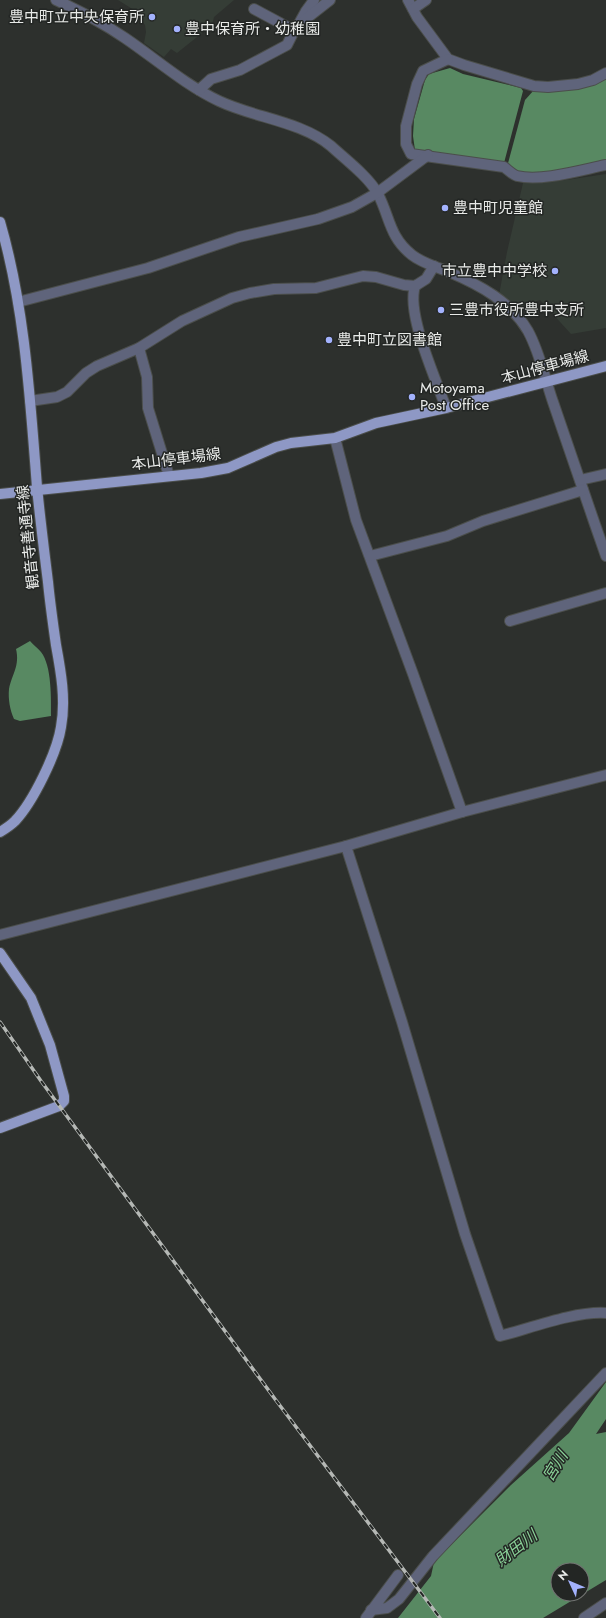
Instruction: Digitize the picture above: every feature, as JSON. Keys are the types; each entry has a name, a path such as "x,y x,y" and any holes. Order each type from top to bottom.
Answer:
{"main road":[{"name":"観音寺善通寺線","path":"0,222 15,280 18,302 30,401 37,490 63,692 63,716 61,728 46,770 27,805 14,822 0,832"},
{"name":"本山停車場線","path":"0,494 169,476 228,468 276,447 291,443 335,438 376,423 446,408 606,366"},
{"path":"0,953 31,998 50,1045 64,1096 64,1101 59,1106 0,1128"}],"street":[{"path":"56,0 92,17 123,36 199,90 225,104 296,128 315,136 329,145 362,174 377,193 392,231 404,249 415,257 469,280 489,291 518,317 528,331 536,348 546,382 606,556"},
{"path":"295,31 307,18 330,0"},
{"path":"426,0 411,5 417,17 448,58 464,65 534,86 548,87 578,84 593,80 606,73"},
{"path":"199,90 211,79 240,70 287,45 311,1"},
{"path":"254,9 295,31"},
{"path":"448,58 423,71 417,84 406,126 406,144 411,154 428,155 504,167 516,176 534,177 558,175 606,165"},
{"path":"18,302 148,268 239,237 318,219 352,207 377,193 428,155"},
{"path":"434,266 426,279 415,286 413,293 413,305 417,326 446,408"},
{"path":"30,401 57,397 67,392 86,373 97,366 139,348 182,321 232,298 268,290 316,288 363,276 376,277 415,286"},
{"path":"139,348 147,377 148,408 169,476"},
{"path":"335,438 356,520 462,812"},
{"path":"370,556 446,536 581,485 606,474"},
{"path":"510,621 606,593"},
{"path":"0,935 346,846 462,812 606,774"},
{"path":"346,846 402,1022 465,1234 500,1336 592,1312 606,1313"},
{"path":"369,1614 387,1608 399,1599 433,1556 606,1373"},
{"path":"369,1614 398,1575"},
{"path":"584,1618 606,1603"}],"shaded area":[{"name":"豊中保育所・幼稚園","path":"118,0 234,0 214,17 212,25 177,53 171,49 164,57 144,43 146,32 145,25 134,10"},
{"name":"市立豊中中学校","path":"606,174 606,328 571,334 540,300 520,307 499,295 507,252 523,183 566,180"}],"water":[{"path":"450,68 463,74 521,88 523,91 504,163 415,150 413,136 414,119 425,80 429,74"},
{"path":"606,79 606,162 550,172 516,173 507,167 525,100 534,90"},
{"path":"30,641 45,658 50,683 51,716 20,721 14,719 10,708 9,689 17,660 16,649"},
{"path":"606,1382 606,1419 596,1434 606,1432 606,1580 590,1590 590,1562 550,1562 550,1602 570,1602 543,1618 398,1618 431,1576 434,1562 511,1485 569,1433"}],"railway":[{"path":"0,1022 41,1081 275,1399 440,1618"}],"place":[{"name":"豊中町立中央保育所","path":"152,17"},
{"name":"豊中保育所・幼稚園","path":"177,29"},
{"name":"豊中町児童館","path":"445,208"},
{"name":"市立豊中中学校","path":"555,271"},
{"name":"三豊市役所豊中支所","path":"441,310"},
{"name":"豊中町立図書館","path":"329,340"},
{"name":"Motoyama Post Office","path":"412,397"}],"water label":[{"name":"宮川","path":"555,1466"},
{"name":"財田川","path":"516,1548"}]}
